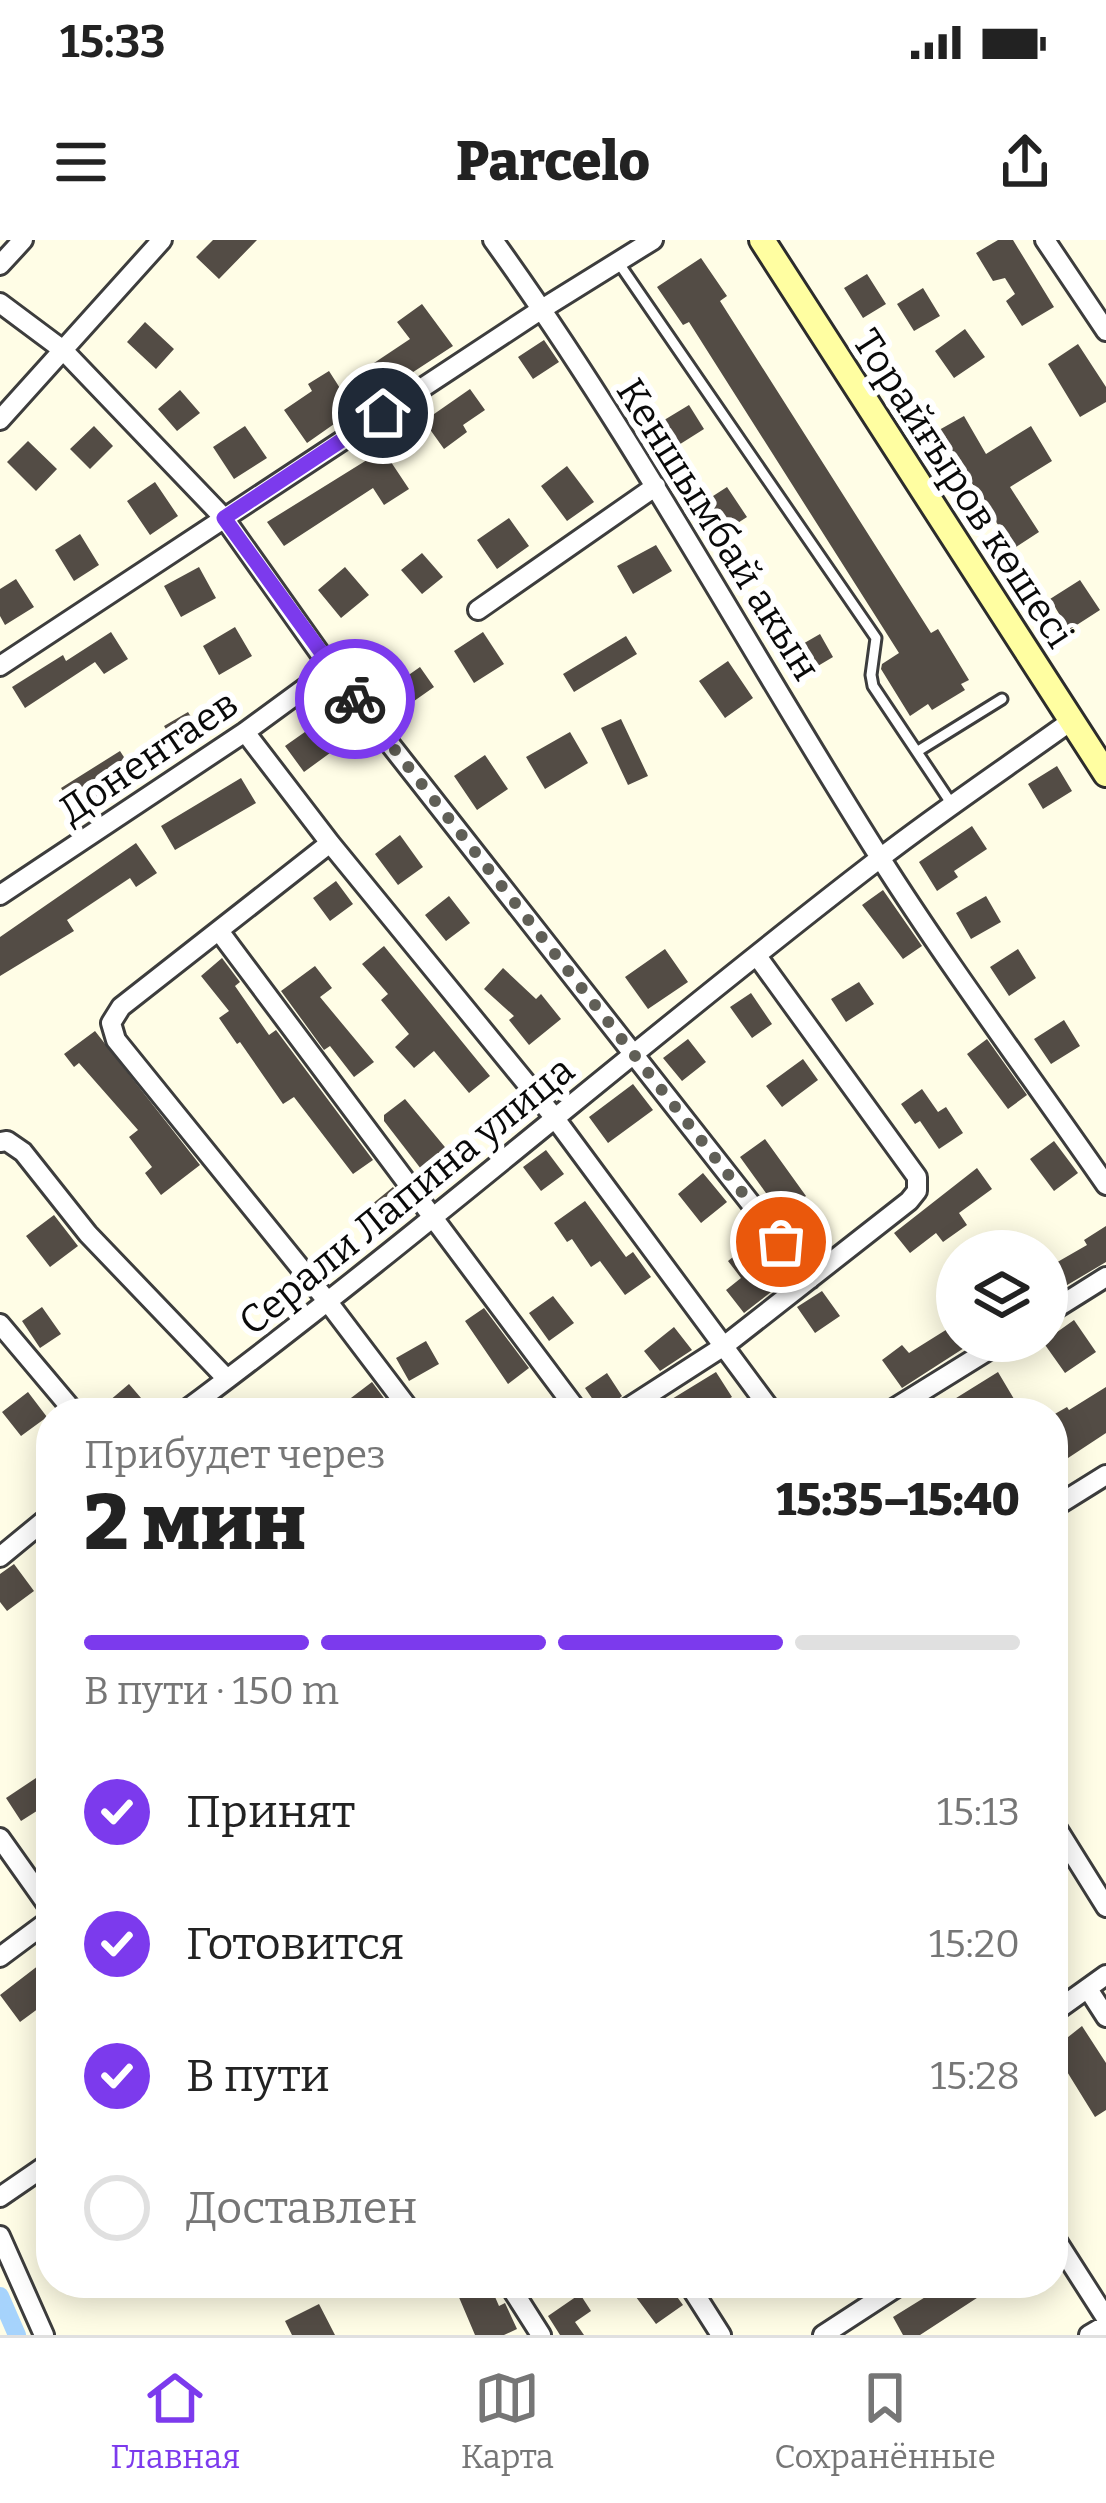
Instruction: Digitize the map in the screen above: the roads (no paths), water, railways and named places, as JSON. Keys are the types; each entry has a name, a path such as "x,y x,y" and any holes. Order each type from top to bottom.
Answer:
{"street":[{"path":"0,265 23,240"},
{"path":"0,420 162,240"},
{"name":"Кеншымбай акын","path":"493,240 656,486 880,858 1106,1185"},
{"path":"0,666 653,240"},
{"name":"Торайғыров көшесі","path":"762,240 1106,774"},
{"path":"1045,240 1106,331"},
{"path":"0,303 63,350 224,518 331,669 810,1280"},
{"path":"478,610 656,486"},
{"name":"Донентаев","path":"0,896 331,669"},
{"name":"Серали Лапина улица","path":"202,1398 434,1220 554,1117 880,858 1071,721"},
{"path":"245,731 330,843 554,1117 762,1398"},
{"path":"330,843 121,1006 111,1023 116,1040 401,1398"},
{"path":"219,931 568,1398"},
{"path":"643,1398 724,1346 917,1191 917,1177 757,956"},
{"path":"0,1142 7,1141 23,1152 88,1234 227,1379"},
{"path":"1068,1301 1106,1277"},
{"path":"0,1324 62,1398"},
{"path":"911,1398 969,1362"},
{"path":"1068,1499 1106,1475"},
{"path":"0,1557 36,1527"},
{"path":"0,1838 36,1892"},
{"path":"1068,1862 1106,1906"},
{"path":"0,1957 36,1927"},
{"path":"1068,2003 1106,1975"},
{"path":"1088,1989 1106,2017"},
{"path":"0,2198 36,2173"},
{"path":"0,2236 44,2335"},
{"path":"1068,2259 1106,2321 1089,2335"},
{"path":"518,2298 541,2335"},
{"path":"698,2298 721,2335"},
{"path":"823,2335 881,2298"}],"lane":[{"path":"618,262 876,638 873,686 953,806"},
{"path":"918,751 1002,699"}],"waterway":[{"path":"0,2296 17,2335"}]}
